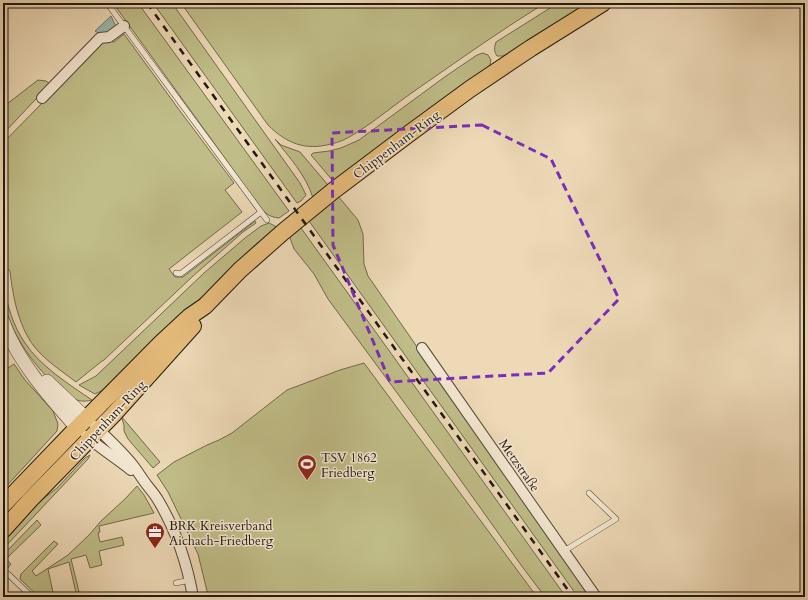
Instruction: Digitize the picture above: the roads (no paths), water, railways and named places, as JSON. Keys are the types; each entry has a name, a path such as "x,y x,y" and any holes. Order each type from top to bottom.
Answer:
{"main road":[{"name":"Chippenham-Ring","path":"3,505 161,343 189,317 205,306 262,250 333,191 470,89 531,48 603,3"},
{"name":"Chippenham-Ring","path":"3,530 129,398 196,323 205,306"}],"street":[{"path":"42,98 100,38 109,37 124,26"},
{"path":"3,321 14,346 25,363 55,388 82,423 94,435 102,449 143,480 158,500 169,520 183,556 193,597"},
{"name":"Metzstraße","path":"422,348 596,597"}],"lane":[{"path":"107,3 267,220"},
{"path":"176,273 180,274 183,272 261,212"},
{"path":"564,551 616,519 589,493"},
{"path":"8,574 32,597"},
{"path":"176,583 190,580"}],"water":[{"path":"111,16 116,27 115,31 100,34 95,31"}],"railway":[{"path":"147,3 573,597"}],"place":[{"name":"TSV 1862 Friedberg","path":"307,481"},
{"name":"BRK Kreisverband Aichach-Friedberg","path":"155,549"}]}
